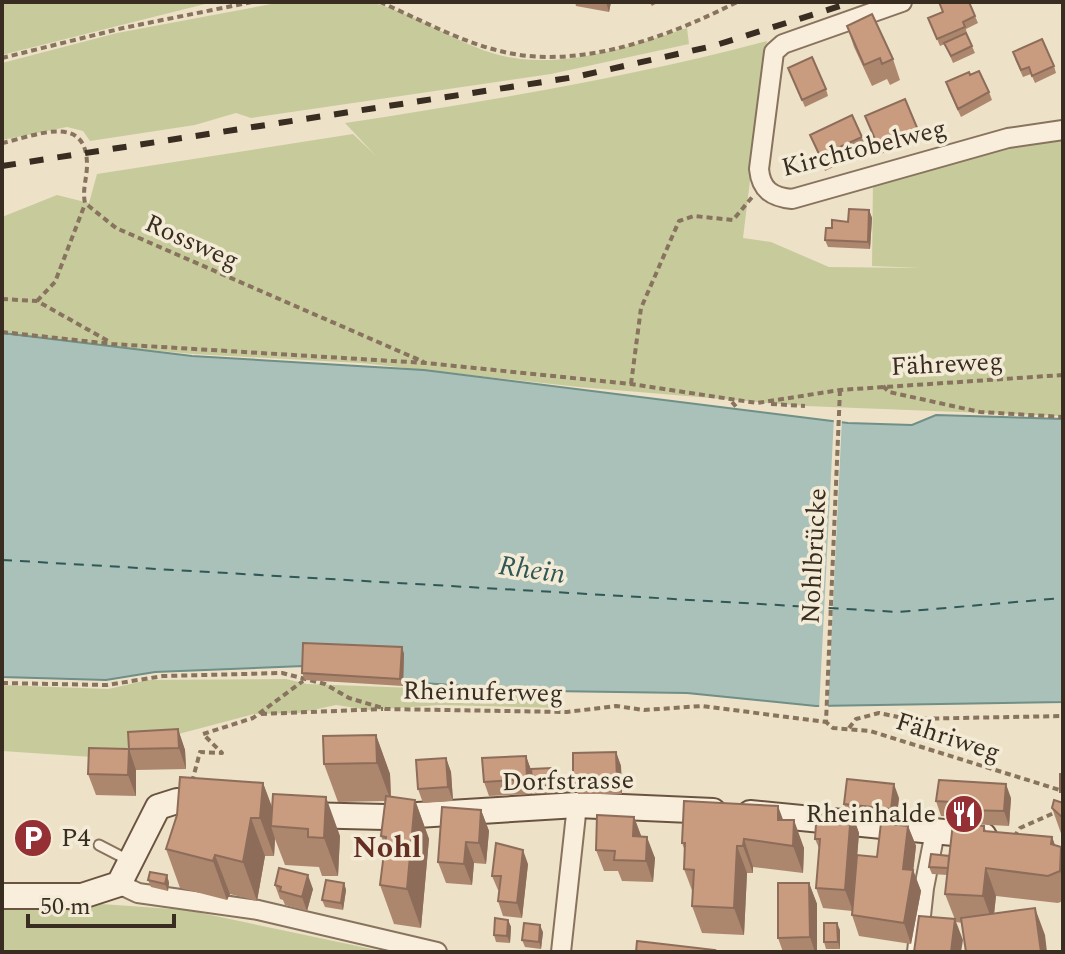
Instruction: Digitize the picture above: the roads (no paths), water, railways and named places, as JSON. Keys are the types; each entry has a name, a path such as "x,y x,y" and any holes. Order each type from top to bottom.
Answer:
{"street":[{"name":"Kirchtobelweg","path":"902,2 783,44 774,52 759,169 763,186 770,194 792,199 1008,138 1063,130"},
{"path":"119,884 158,807 188,801 235,807"},
{"name":"Dorfstrasse","path":"275,813 385,817 577,805 790,816 1012,839"},
{"path":"561,952 577,805"},
{"path":"917,952 924,888 935,832"},
{"path":"2,896 82,896 119,884 138,893 258,910 437,952"}],"lane":[{"path":"99,845 130,861"}],"water":[{"name":"Rhein","path":"2,333 192,356 424,370 848,423 912,425 936,415 1063,419 1063,702 816,706 687,693 549,691 405,682 348,668 304,666 155,672 106,680 2,677"}],"railway":[{"path":"2,166 575,77 713,46 853,2"}],"place":[{"name":"Rheinhalde","path":"964,814"},
{"name":"P4","path":"33,838"}],"district":[{"name":"Nohl","path":"387,848"}]}
